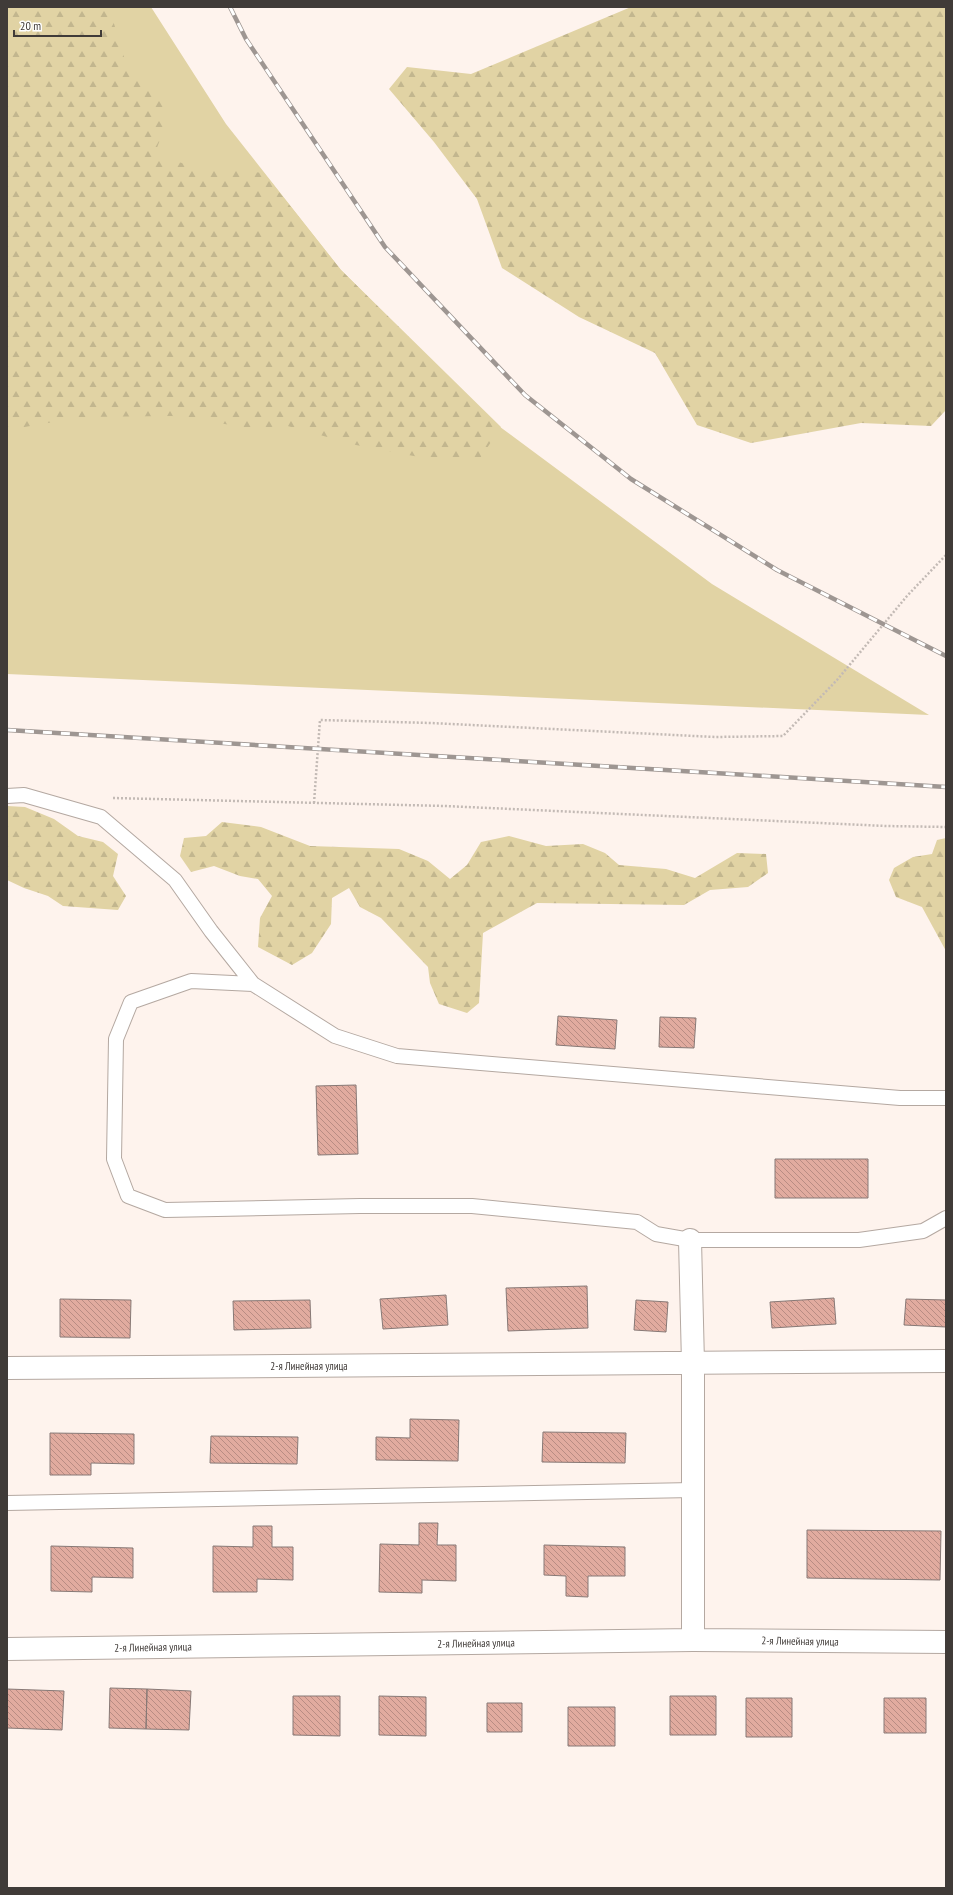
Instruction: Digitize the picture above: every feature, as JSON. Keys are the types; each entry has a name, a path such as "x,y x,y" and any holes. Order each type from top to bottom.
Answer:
{"street":[{"path":"690,1240 693,1363 693,1640"},
{"name":"2-я Линейная улица","path":"7,1368 946,1361"},
{"name":"2-я Линейная улица","path":"7,1649 693,1640 946,1642"}],"lane":[{"path":"7,796 24,796 101,816 175,880 211,931 253,984 335,1036 397,1056 900,1098 946,1098"},
{"path":"253,984 191,981 131,1002 116,1039 114,1159 128,1196 165,1210 360,1206 472,1206 637,1222 656,1234 690,1240 859,1240 923,1231 946,1218"},
{"path":"7,1503 693,1490"}],"path":[{"path":"314,803 320,720 431,723 715,737 783,736 837,680 907,596 946,554"},
{"path":"110,798 445,806 878,826 946,827"}],"green space":[{"path":"7,7 151,7 226,124 341,270 492,421 712,584 929,715 7,674"},
{"path":"7,7 109,7 127,67 164,97 166,125 154,155 196,167 264,173 341,270 501,427 479,460 440,461 356,445 284,425 258,429 172,416 83,417 7,430 7,48 12,49 9,20 7,19"},
{"path":"631,7 946,7 946,410 931,426 861,423 751,443 697,425 655,353 579,317 502,268 477,199 434,142 389,89 407,67 471,74"},
{"path":"7,806 25,807 54,819 78,836 103,842 118,854 113,876 126,896 118,910 63,906 48,896 24,888 7,880"},
{"path":"222,822 261,827 310,846 399,849 428,861 450,879 467,865 481,842 509,836 546,846 583,844 605,853 619,865 666,869 695,878 737,853 766,854 768,873 748,887 710,890 684,905 537,903 483,933 479,1003 467,1013 439,1004 430,983 428,967 381,918 360,907 349,888 332,898 331,924 312,953 292,965 258,947 260,918 272,896 258,879 240,876 214,866 191,872 180,856 184,838 206,836"},
{"path":"946,838 946,951 922,907 896,897 889,880 894,868 913,857 932,854 937,840"}],"building":[{"path":"558,1016 617,1020 615,1049 556,1045"},
{"path":"660,1017 696,1018 694,1048 659,1047"},
{"path":"356,1085 358,1154 318,1155 316,1086"},
{"path":"775,1159 868,1159 868,1198 775,1198"},
{"path":"587,1286 588,1328 508,1331 506,1288"},
{"path":"446,1295 448,1325 383,1329 380,1299"},
{"path":"834,1298 836,1324 772,1328 770,1302"},
{"path":"60,1299 131,1300 130,1338 60,1337"},
{"path":"906,1299 946,1300 946,1327 904,1325"},
{"path":"310,1300 311,1328 234,1330 233,1301"},
{"path":"636,1300 668,1302 666,1332 634,1330"},
{"path":"410,1419 459,1420 458,1461 376,1460 376,1437 410,1438"},
{"path":"543,1432 626,1433 625,1463 542,1462"},
{"path":"50,1433 134,1434 134,1464 91,1463 91,1475 50,1475"},
{"path":"211,1436 298,1437 297,1464 210,1463"},
{"path":"419,1523 438,1523 437,1545 456,1545 456,1581 422,1580 422,1593 379,1592 380,1544 419,1545"},
{"path":"253,1526 272,1526 272,1547 293,1547 293,1580 257,1579 257,1592 213,1592 213,1546 253,1547"},
{"path":"807,1530 941,1531 940,1580 807,1578"},
{"path":"544,1545 625,1547 625,1576 588,1576 588,1597 566,1596 566,1576 544,1575"},
{"path":"51,1546 133,1548 133,1578 92,1577 92,1592 51,1591"},
{"path":"110,1688 147,1689 146,1729 109,1728"},
{"path":"7,1689 64,1691 62,1730 7,1728"},
{"path":"147,1689 191,1691 189,1730 146,1729"},
{"path":"293,1696 340,1696 340,1736 293,1735"},
{"path":"379,1696 426,1697 426,1736 379,1735"},
{"path":"670,1696 716,1696 716,1735 670,1735"},
{"path":"746,1698 792,1698 792,1737 746,1737"},
{"path":"884,1698 926,1698 926,1733 884,1733"},
{"path":"487,1703 522,1703 522,1732 487,1732"},
{"path":"568,1707 615,1707 615,1746 568,1746"}],"railway":[{"path":"230,7 246,39 385,247 525,395 631,479 777,570 946,656"},
{"path":"7,730 946,787"}]}
